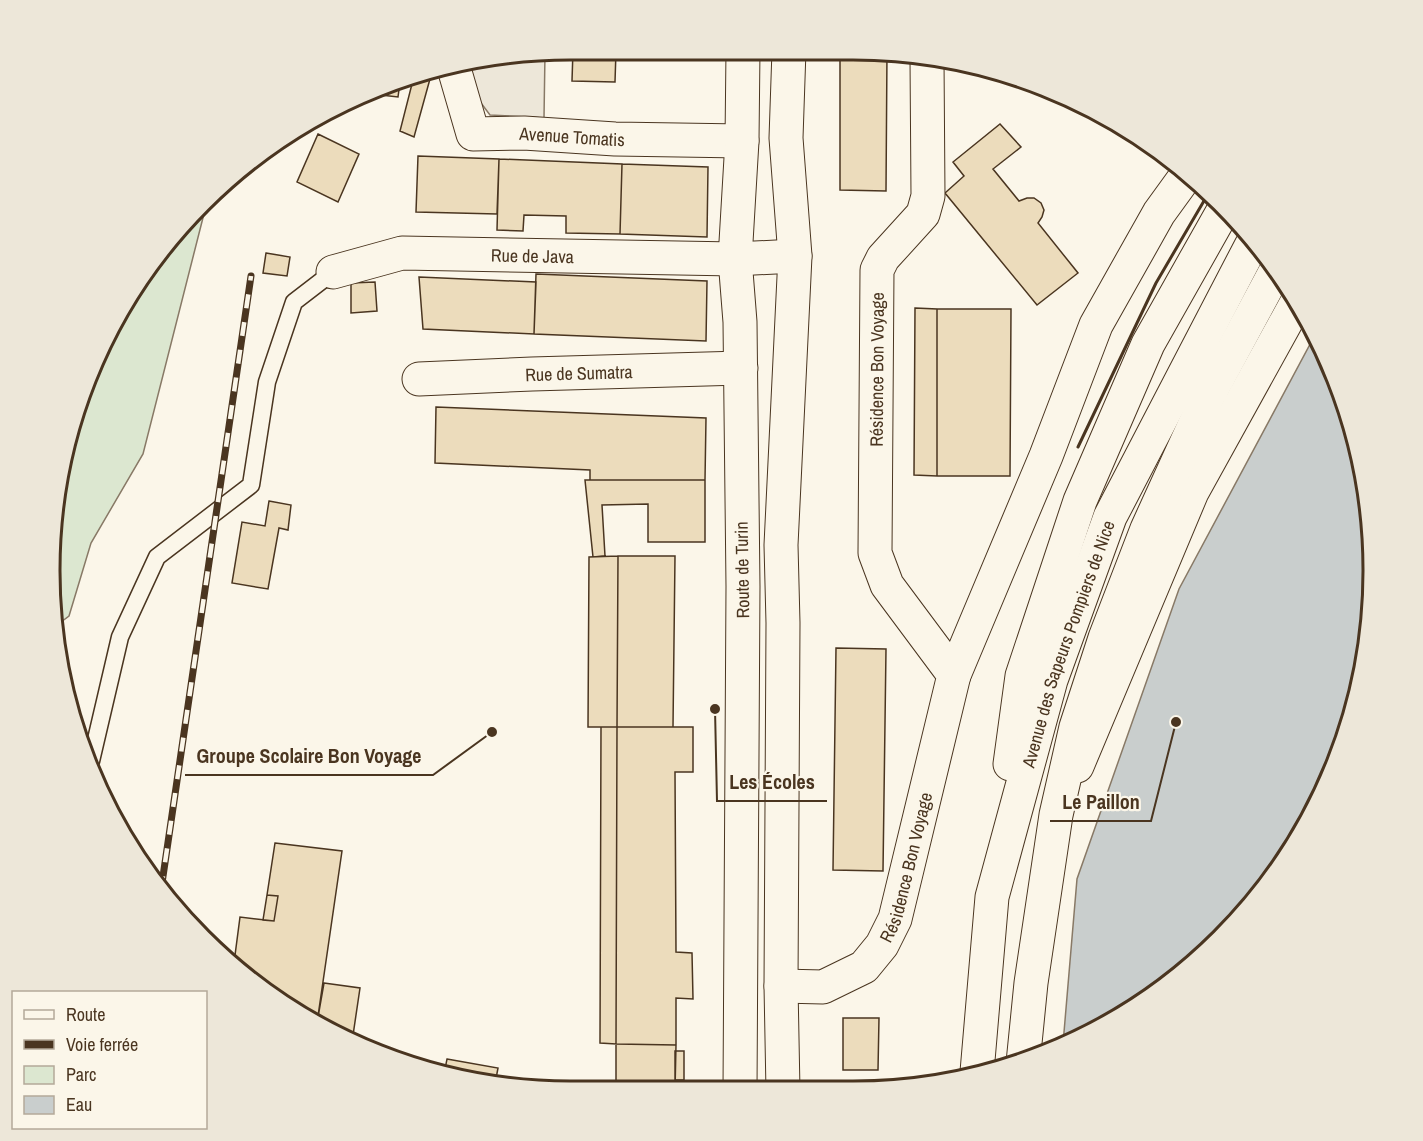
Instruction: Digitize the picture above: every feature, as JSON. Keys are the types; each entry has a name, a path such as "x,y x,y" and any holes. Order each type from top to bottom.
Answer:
{"main road":[{"name":"Route de Turin","path":"740,1081 743,586 740,322 735,259 742,141 743,60"},
{"path":"783,1081 781,545 795,256 786,138 789,60"},
{"name":"Résidence Bon Voyage","path":"927,65 928,196 923,214 883,258 877,270 875,553 887,585 954,675"},
{"name":"Avenue Tomatis","path":"455,73 473,134 524,133 615,139 742,141"},
{"name":"Résidence Bon Voyage","path":"781,986 823,987 864,967 882,945 895,919 954,675 1046,456 1096,325 1159,213 1182,181"},
{"path":"992,897 1022,676 1080,501 1148,344 1219,216"},
{"name":"Avenue des Sapeurs Pompiers de Nice","path":"977,1066 992,897 1051,680 1110,517 1249,250"},
{"name":"Rue de Java","path":"333,272 402,253 735,259 795,256"},
{"name":"Avenue des Sapeurs Pompiers de Nice","path":"1024,1051 1031,983 1056,815 1076,727 1105,638 1147,529 1204,404 1271,279"},
{"path":"1056,815 1192,492 1292,310"},
{"name":"Rue de Sumatra","path":"419,379 741,368"}],"lane":[{"path":"93,750 120,637 158,557 251,485 267,382 294,302 333,272"}],"green space":[{"path":"203,217 143,454 91,543 69,616 63,621 61,537 70,471 87,406 128,315 165,260"}],"shaded area":[{"path":"545,61 544,118 490,115 463,79 462,72 504,64"}],"water":[{"path":"1310,345 1324,375 1346,438 1359,504 1362,537 1362,604 1359,637 1346,703 1336,735 1295,826 1258,881 1236,907 1189,954 1163,976 1108,1013 1064,1035 1077,879 1179,589"}],"building":[{"path":"573,60 616,60 615,82 572,81"},
{"path":"840,60 887,61 886,191 840,190"},
{"path":"430,80 414,137 400,131 412,85"},
{"path":"399,90 398,97 384,95"},
{"path":"1000,124 1021,147 993,169 1019,201 1034,198 1041,203 1044,210 1038,223 1078,273 1037,305 945,193 964,176 953,162"},
{"path":"318,134 359,154 338,202 297,182"},
{"path":"418,156 499,159 497,214 416,212"},
{"path":"499,159 622,164 620,234 566,233 566,216 524,215 523,231 497,230"},
{"path":"622,164 708,167 707,237 620,234"},
{"path":"266,253 290,257 287,276 263,273"},
{"path":"536,274 707,281 706,341 534,334"},
{"path":"419,277 536,282 534,334 423,329"},
{"path":"375,282 377,311 351,313 351,283"},
{"path":"915,308 937,309 937,476 914,475"},
{"path":"937,309 1011,309 1010,476 937,476"},
{"path":"436,407 706,418 705,480 590,480 590,470 435,463"},
{"path":"585,480 705,480 705,542 648,542 648,504 602,505 605,556 593,557"},
{"path":"269,501 291,505 288,530 279,528 268,589 232,583 242,522 265,526"},
{"path":"618,556 675,556 673,727 617,727"},
{"path":"618,556 617,727 588,727 589,557"},
{"path":"836,648 886,649 883,871 833,870"},
{"path":"601,727 617,727 616,1044 600,1043"},
{"path":"617,727 693,727 693,772 675,772 676,952 692,953 693,999 676,998 676,1045 616,1044"},
{"path":"275,843 342,851 318,1015 260,976 235,955 240,917 274,921 278,896 267,895"},
{"path":"267,895 278,896 274,921 263,920"},
{"path":"324,983 360,988 353,1032 318,1015"},
{"path":"843,1018 879,1018 878,1070 843,1070"},
{"path":"616,1044 676,1045 675,1081 616,1081"},
{"path":"675,1051 684,1051 684,1080 675,1080"},
{"path":"447,1059 498,1068 497,1076 446,1066"}],"railway":[{"path":"163,878 251,276"}],"wall":[{"path":"1078,447 1156,283 1204,201"}],"place":[{"name":"Les Écoles","path":"715,709"},
{"name":"Le Paillon","path":"1176,722"},
{"name":"Groupe Scolaire Bon Voyage","path":"492,732"}]}
